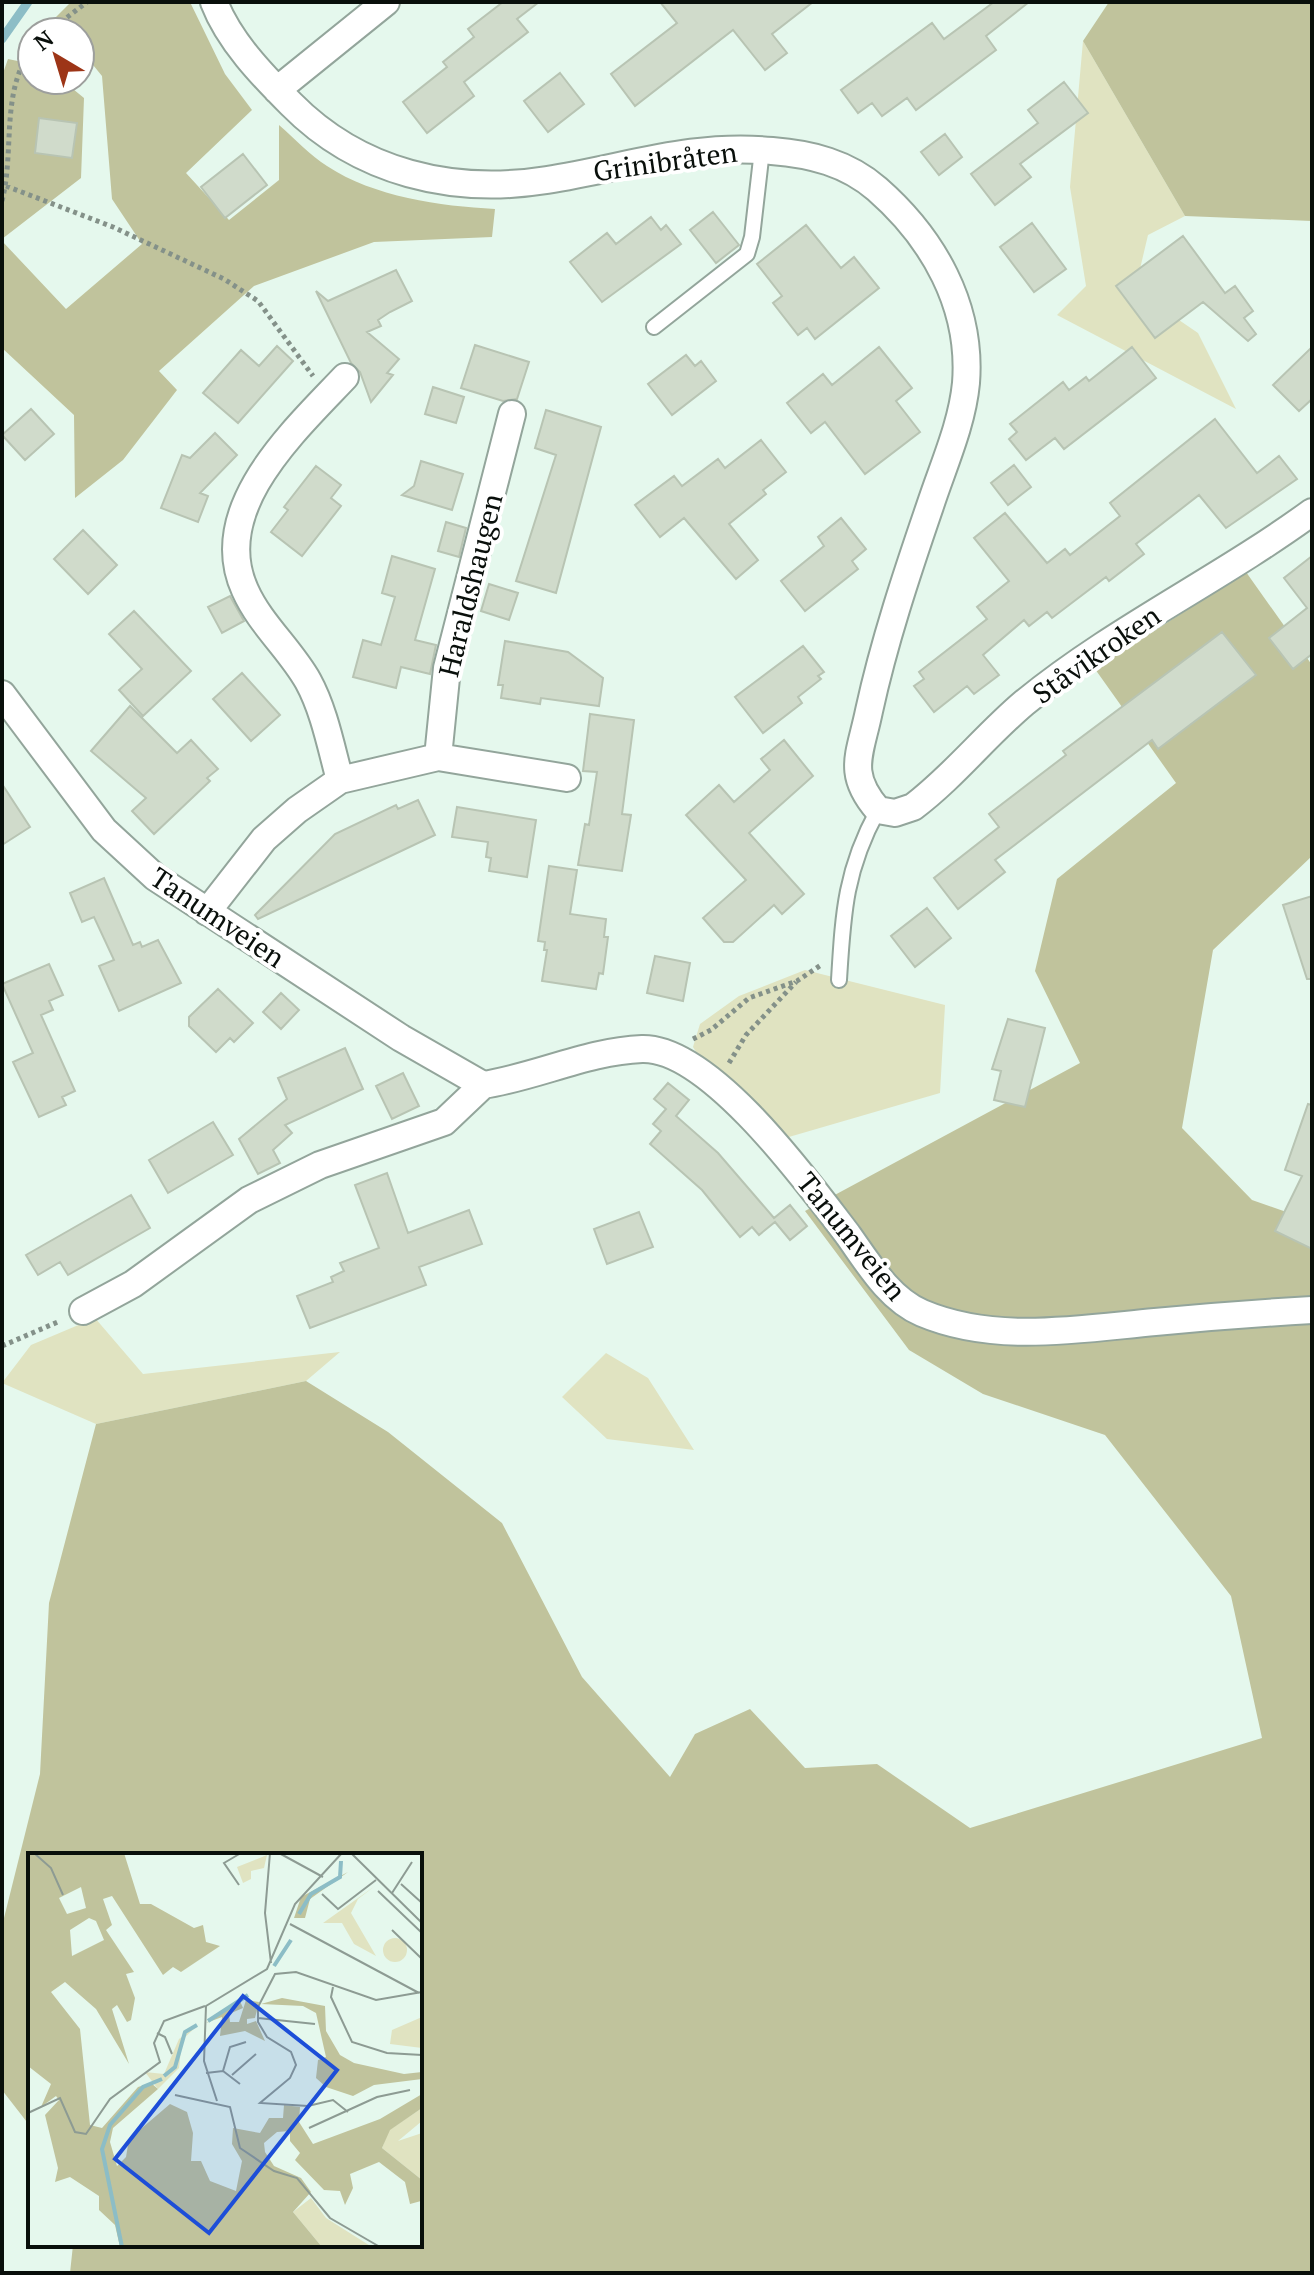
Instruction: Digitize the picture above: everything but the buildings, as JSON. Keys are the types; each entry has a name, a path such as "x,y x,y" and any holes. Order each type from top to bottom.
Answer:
{"street":[{"name":"Grinibråten","path":"214,2 240,48 308,121 357,154 409,176 488,186 533,182 724,147 796,153 839,163 904,213 926,242 953,288 964,333 966,383 954,435 877,675 858,766 860,790 886,812"},
{"path":"277,90 386,2"},
{"path":"336,387 259,476 235,532 236,559 244,590 268,628 308,680 340,780"},
{"name":"Haraldshaugen","path":"438,757 447,668 512,414"},
{"name":"Ståvikroken","path":"886,812 913,807 932,793 1036,694 1127,630 1268,544 1312,512"},
{"name":"Tanumveien","path":"2,694 104,830 155,877 401,1038 483,1085"},
{"path":"207,912 264,839 297,810 340,780 438,757 567,778"},
{"name":"Tanumveien","path":"83,1311 133,1284 249,1200 320,1165 444,1122 483,1085 606,1054 643,1049 666,1052 687,1061 716,1084 796,1167 894,1295 918,1312 940,1320 1002,1333 1312,1310"}],"lane":[{"path":"654,327 747,254 762,150"},
{"path":"839,980 847,889 857,847 886,812"}],"path":[{"path":"69,16 87,2"},
{"path":"2,201 6,186 10,110 16,82"},
{"path":"6,186 113,227 224,279 258,301 336,387"},
{"path":"716,1084 746,1035 797,981 841,950"},
{"path":"666,1052 711,1030 749,998 797,981"},
{"path":"2,1346 83,1311"}],"green space":[{"path":"71,2 190,2 225,74 252,110 186,173 229,220 279,180 279,125 321,162 365,185 408,198 495,209 492,237 374,242 254,286 159,371 177,390 123,460 75,498 74,415 2,348 2,241 66,309 142,244 112,199 102,76 96,69 96,16 57,16"},
{"path":"1109,2 1312,2 1312,221 1185,216 1083,41"},
{"path":"1083,41 1185,216 1148,235 1135,290 1198,333 1236,409 1057,315 1086,286 1070,187"},
{"path":"8,59 16,61 16,96 84,98 81,178 2,239 2,76"},
{"path":"1246,572 1312,665 1312,856 1213,950 1182,1128 1252,1200 1312,1221 1312,2273 70,2273 73,2247 422,2247 422,1853 28,1853 28,2123 2,2090 2,1926 40,1774 49,1603 96,1424 306,1381 388,1432 502,1523 582,1677 670,1777 695,1734 750,1709 805,1768 877,1764 970,1828 1262,1738 1231,1596 1105,1435 983,1394 909,1350 805,1211 1080,1063 1035,971 1057,879 1176,783 1095,669"},
{"path":"805,970 945,1005 940,1093 782,1139 716,1084 693,1047 700,1024 739,996"},
{"path":"95,1318 143,1374 340,1352 306,1381 96,1424 2,1383 31,1345"},
{"path":"606,1353 648,1378 694,1450 607,1439 562,1397"}],"waterway":[{"path":"2,39 28,2"}]}
